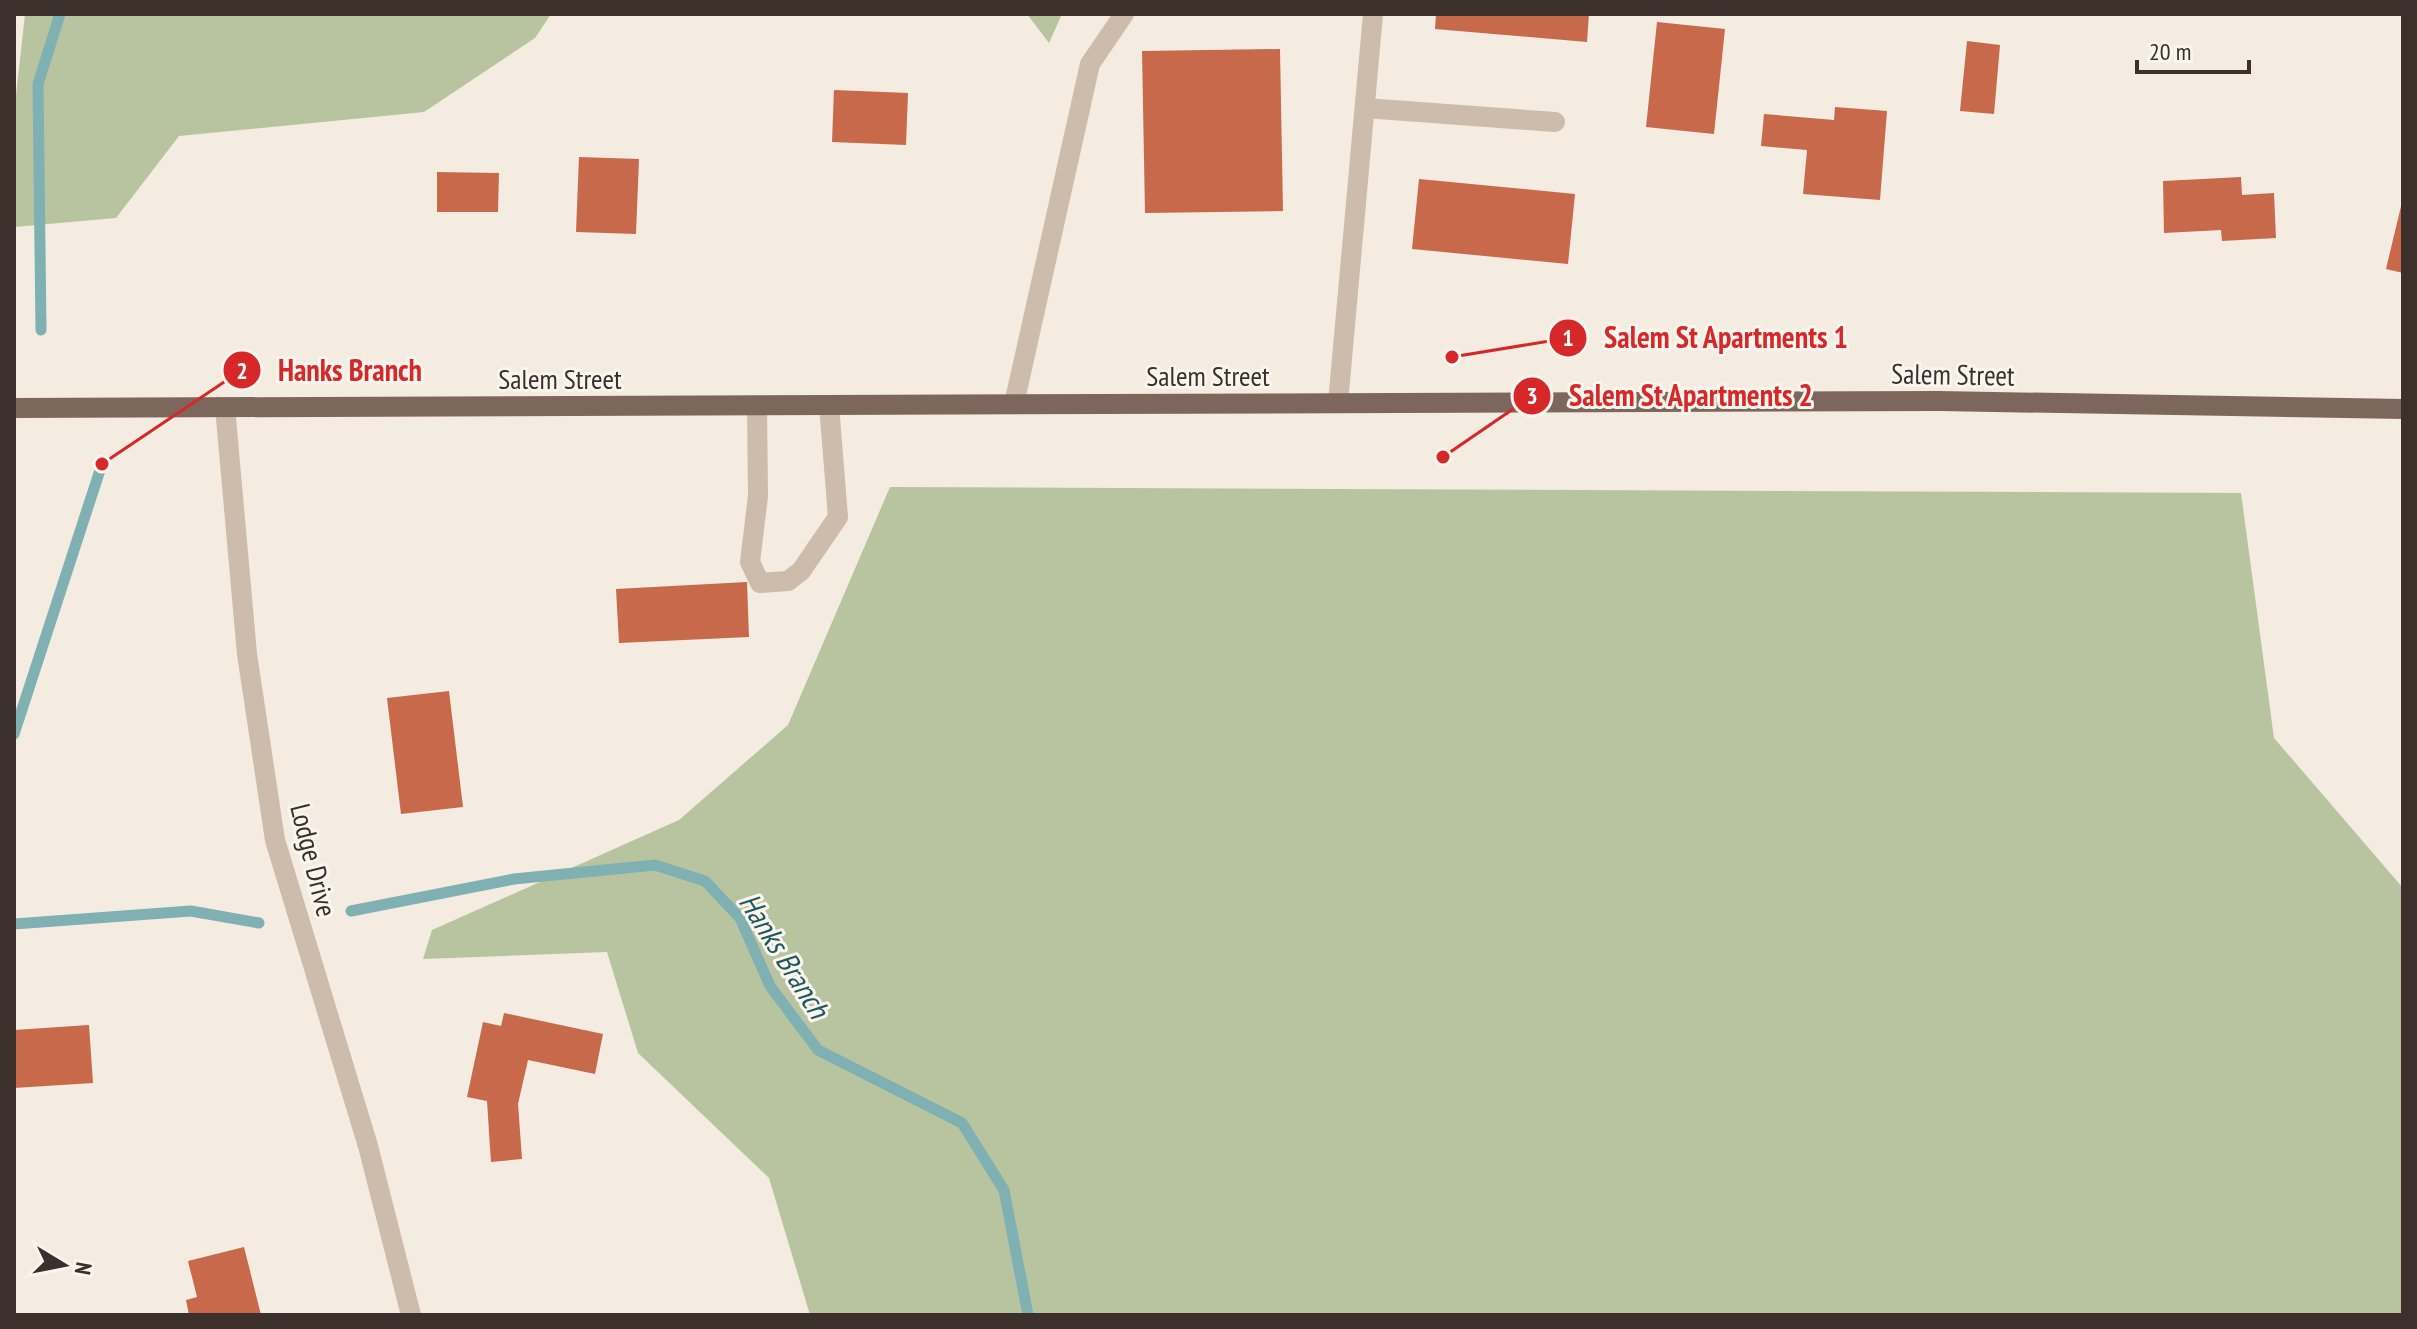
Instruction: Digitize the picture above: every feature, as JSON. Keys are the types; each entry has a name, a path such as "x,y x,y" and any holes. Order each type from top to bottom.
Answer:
{"main road":[{"name":"Salem Street","path":"14,408 1939,401 2403,409"}],"street":[{"path":"1014,404 1090,64 1124,14"},
{"path":"1338,403 1373,14"},
{"path":"1365,108 1555,122"},
{"path":"757,405 758,496 750,562 760,583 788,581 801,571 838,517 829,405"},
{"name":"Lodge Drive","path":"225,407 247,654 275,840 368,1146 411,1315"}],"green space":[{"path":"25,14 551,14 535,38 424,112 179,136 116,218 14,227 14,113"},
{"path":"1027,14 1062,14 1049,43"},
{"path":"890,487 2241,493 2274,738 2403,888 2403,1315 810,1315 769,1178 638,1053 607,952 423,959 432,930 679,820 788,725"}],"building":[{"path":"1436,14 1589,14 1587,42 1435,29"},
{"path":"1657,22 1725,29 1714,134 1646,127"},
{"path":"1967,41 2000,45 1994,114 1960,111"},
{"path":"1280,49 1283,211 1145,213 1142,51"},
{"path":"834,90 908,93 906,145 832,142"},
{"path":"1835,107 1887,111 1880,200 1803,194 1807,150 1761,146 1764,114 1834,120"},
{"path":"579,157 639,159 636,234 576,232"},
{"path":"437,172 499,173 498,212 437,212"},
{"path":"2241,177 2242,195 2274,193 2276,238 2222,241 2221,230 2164,233 2163,181"},
{"path":"1419,179 1575,194 1568,264 1412,249"},
{"path":"2403,202 2403,273 2386,269"},
{"path":"747,582 749,637 619,643 616,589"},
{"path":"449,691 463,807 401,814 387,698"},
{"path":"504,1013 603,1034 595,1074 528,1060 518,1104 522,1159 491,1162 487,1101 467,1097 483,1022 501,1026"},
{"path":"89,1025 93,1083 14,1088 14,1030"},
{"path":"244,1247 261,1315 189,1315 186,1300 197,1297 188,1261"}],"waterway":[{"name":"Hanks Branch","path":"41,330 38,84 60,14"},
{"name":"Hanks Branch","path":"14,734 102,464"},
{"name":"Hanks Branch","path":"351,911 514,879 655,865 705,881 740,918 770,986 818,1050 962,1123 1004,1190 1028,1315"},
{"name":"Hanks Branch","path":"14,924 191,911 259,923"}],"place":[{"name":"Salem St Apartments 1","path":"1452,357"},
{"name":"Salem St Apartments 2","path":"1443,457"},
{"name":"Hanks Branch","path":"102,464"}]}
